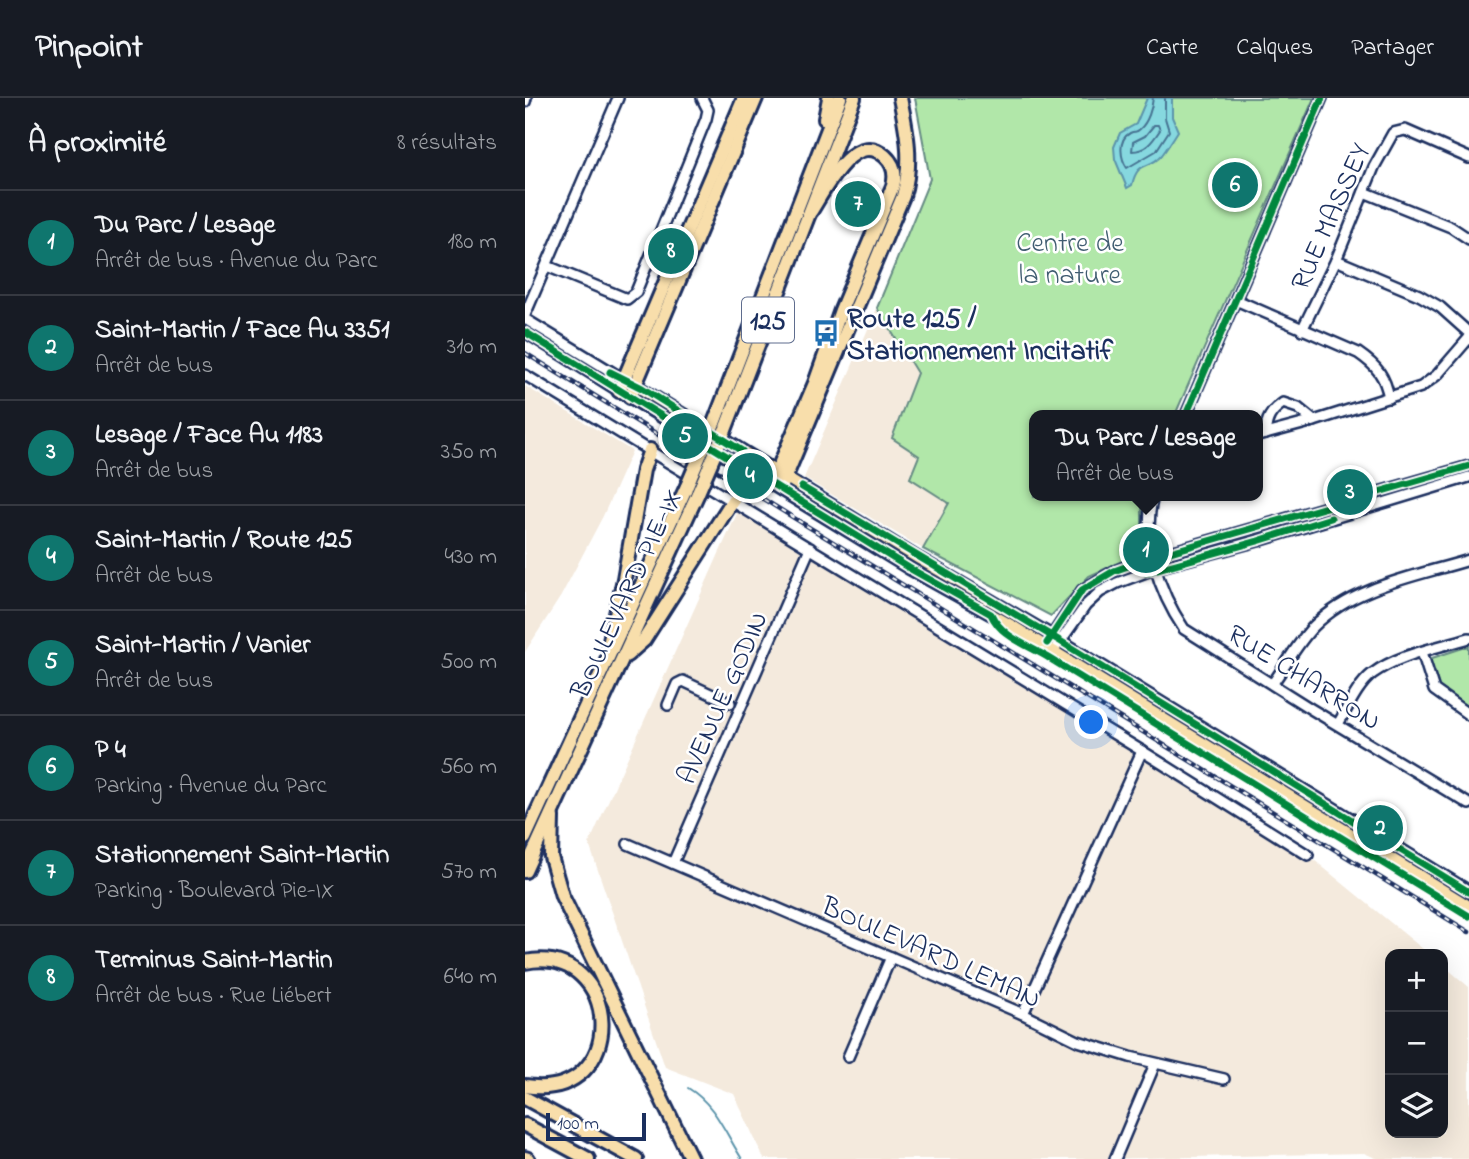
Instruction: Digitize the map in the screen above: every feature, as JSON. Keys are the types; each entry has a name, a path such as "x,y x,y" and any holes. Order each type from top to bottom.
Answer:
{"highway":[{"path":"628,388 744,98"},
{"path":"628,388 756,98"},
{"path":"818,153 829,98"},
{"name":"BOULEVARD PIE-IX","path":"719,426 840,98"},
{"name":"BOULEVARD PIE-IX","path":"525,871 622,660 811,211 855,98"},
{"path":"779,480 903,196 909,151 900,98"},
{"path":"779,480 891,192 895,177 891,163 883,154 873,150 861,150 853,154 844,162 811,211"},
{"path":"603,670 624,579 643,470 650,450"},
{"name":"BOULEVARD PIE-IX","path":"525,838 603,670 693,489"},
{"path":"622,660 644,640 733,500"},
{"path":"525,819 538,808"},
{"path":"553,809 551,857 562,897 691,1159"},
{"path":"525,962 539,960 556,963 581,976 598,1000 603,1025 601,1043 596,1054 578,1075 553,1086 525,1086"},
{"path":"525,1098 636,1159"},
{"path":"525,1125 587,1159"}],"main road":[{"path":"628,388 779,480 1056,638 1469,892"},
{"path":"779,480 909,568 1050,649 1469,906"}],"street":[{"path":"618,98 525,317 628,388"},
{"path":"547,266 627,299 636,292 706,119 708,110 702,98"},
{"path":"1188,410 1322,98"},
{"name":"RUE MASSEY","path":"1302,330 1393,133 1405,130 1469,158"},
{"path":"1364,192 1451,227 1469,239"},
{"path":"1263,435 1421,387 1437,375 1469,336 1440,307 1419,295 1336,260"},
{"path":"1236,300 1358,353 1376,366 1386,382 1389,398"},
{"path":"525,332 628,388"},
{"path":"525,375 733,500 1308,855"},
{"path":"1263,432 1273,410 1283,403 1298,408 1314,421"},
{"path":"1050,649 1082,590 1114,570 1469,466"},
{"path":"1056,638 1100,592 1117,583 1157,568 1258,541 1469,477"},
{"name":"RUE CHARRON","path":"1152,501 1148,528 1153,557 1171,610 1184,629 1469,804"},
{"name":"AVENUE GODIN","path":"673,863 810,548"},
{"path":"1273,683 1312,628 1329,612 1386,585 1469,560"},
{"path":"1338,724 1358,690 1371,675 1397,660 1469,638"},
{"path":"1422,652 1434,690 1469,715"},
{"path":"667,705 677,684 683,681 730,703"},
{"path":"1023,1014 1142,751"},
{"name":"BOULEVARD LEMAN","path":"628,844 1023,1014 1079,1041 1155,1064 1224,1079"},
{"path":"848,1057 891,957"},
{"path":"1115,1159 1155,1064"}],"shaded area":[{"path":"877,308 917,373 893,438 919,456 910,478 949,503 923,549 804,478"},
{"path":"525,386 632,451 603,516 561,596 525,652"},
{"path":"739,509 1308,855 1423,949 1385,949 1385,1138 1448,1138 1448,969 1469,987 1469,1159 1378,1159 1364,1153 1101,1159 764,1159 734,1094 665,1067 589,844"}],"green space":[{"name":"Centre de la nature","path":"915,98 1314,98 1177,410 1029,410 1029,501 1143,501 1142,552 1089,576 1051,616 923,549 949,503 910,478 919,456 892,438 917,373 877,308 930,179"},
{"path":"1469,646 1469,710 1440,689 1429,659"}],"water":[{"path":"1147,98 1172,98 1172,117 1178,131 1162,155 1140,168 1132,185 1127,188 1115,159 1114,147 1120,133 1136,124"}],"waterway":[{"path":"688,1088 713,1111 742,1159"}],"railway":[{"path":"525,353 1469,932"}],"cycle path":[{"path":"1188,410 1322,98"},
{"path":"525,332 909,568 991,614 1001,629 1016,640 1469,916"},
{"path":"610,372 642,388 742,451"},
{"path":"1047,643 1082,590 1114,571 1153,557 1469,466"},
{"path":"802,487 1060,641 1469,892"},
{"path":"1147,572 1331,518"}],"place":[{"name":"P 4","path":"1235,185"},
{"name":"Stationnement Saint-Martin","path":"858,204"},
{"name":"Terminus Saint-Martin","path":"671,251"},
{"name":"Route 125 / Stationnement Incitatif","path":"826,333"},
{"name":"Saint-Martin / Vanier","path":"685,436"},
{"name":"Saint-Martin / Route 125","path":"750,476"},
{"name":"Lesage / Face Au 1183","path":"1350,492"},
{"name":"Du Parc / Lesage","path":"1146,550"},
{"name":"Saint-Martin / Face Au 3351","path":"1380,828"}]}
